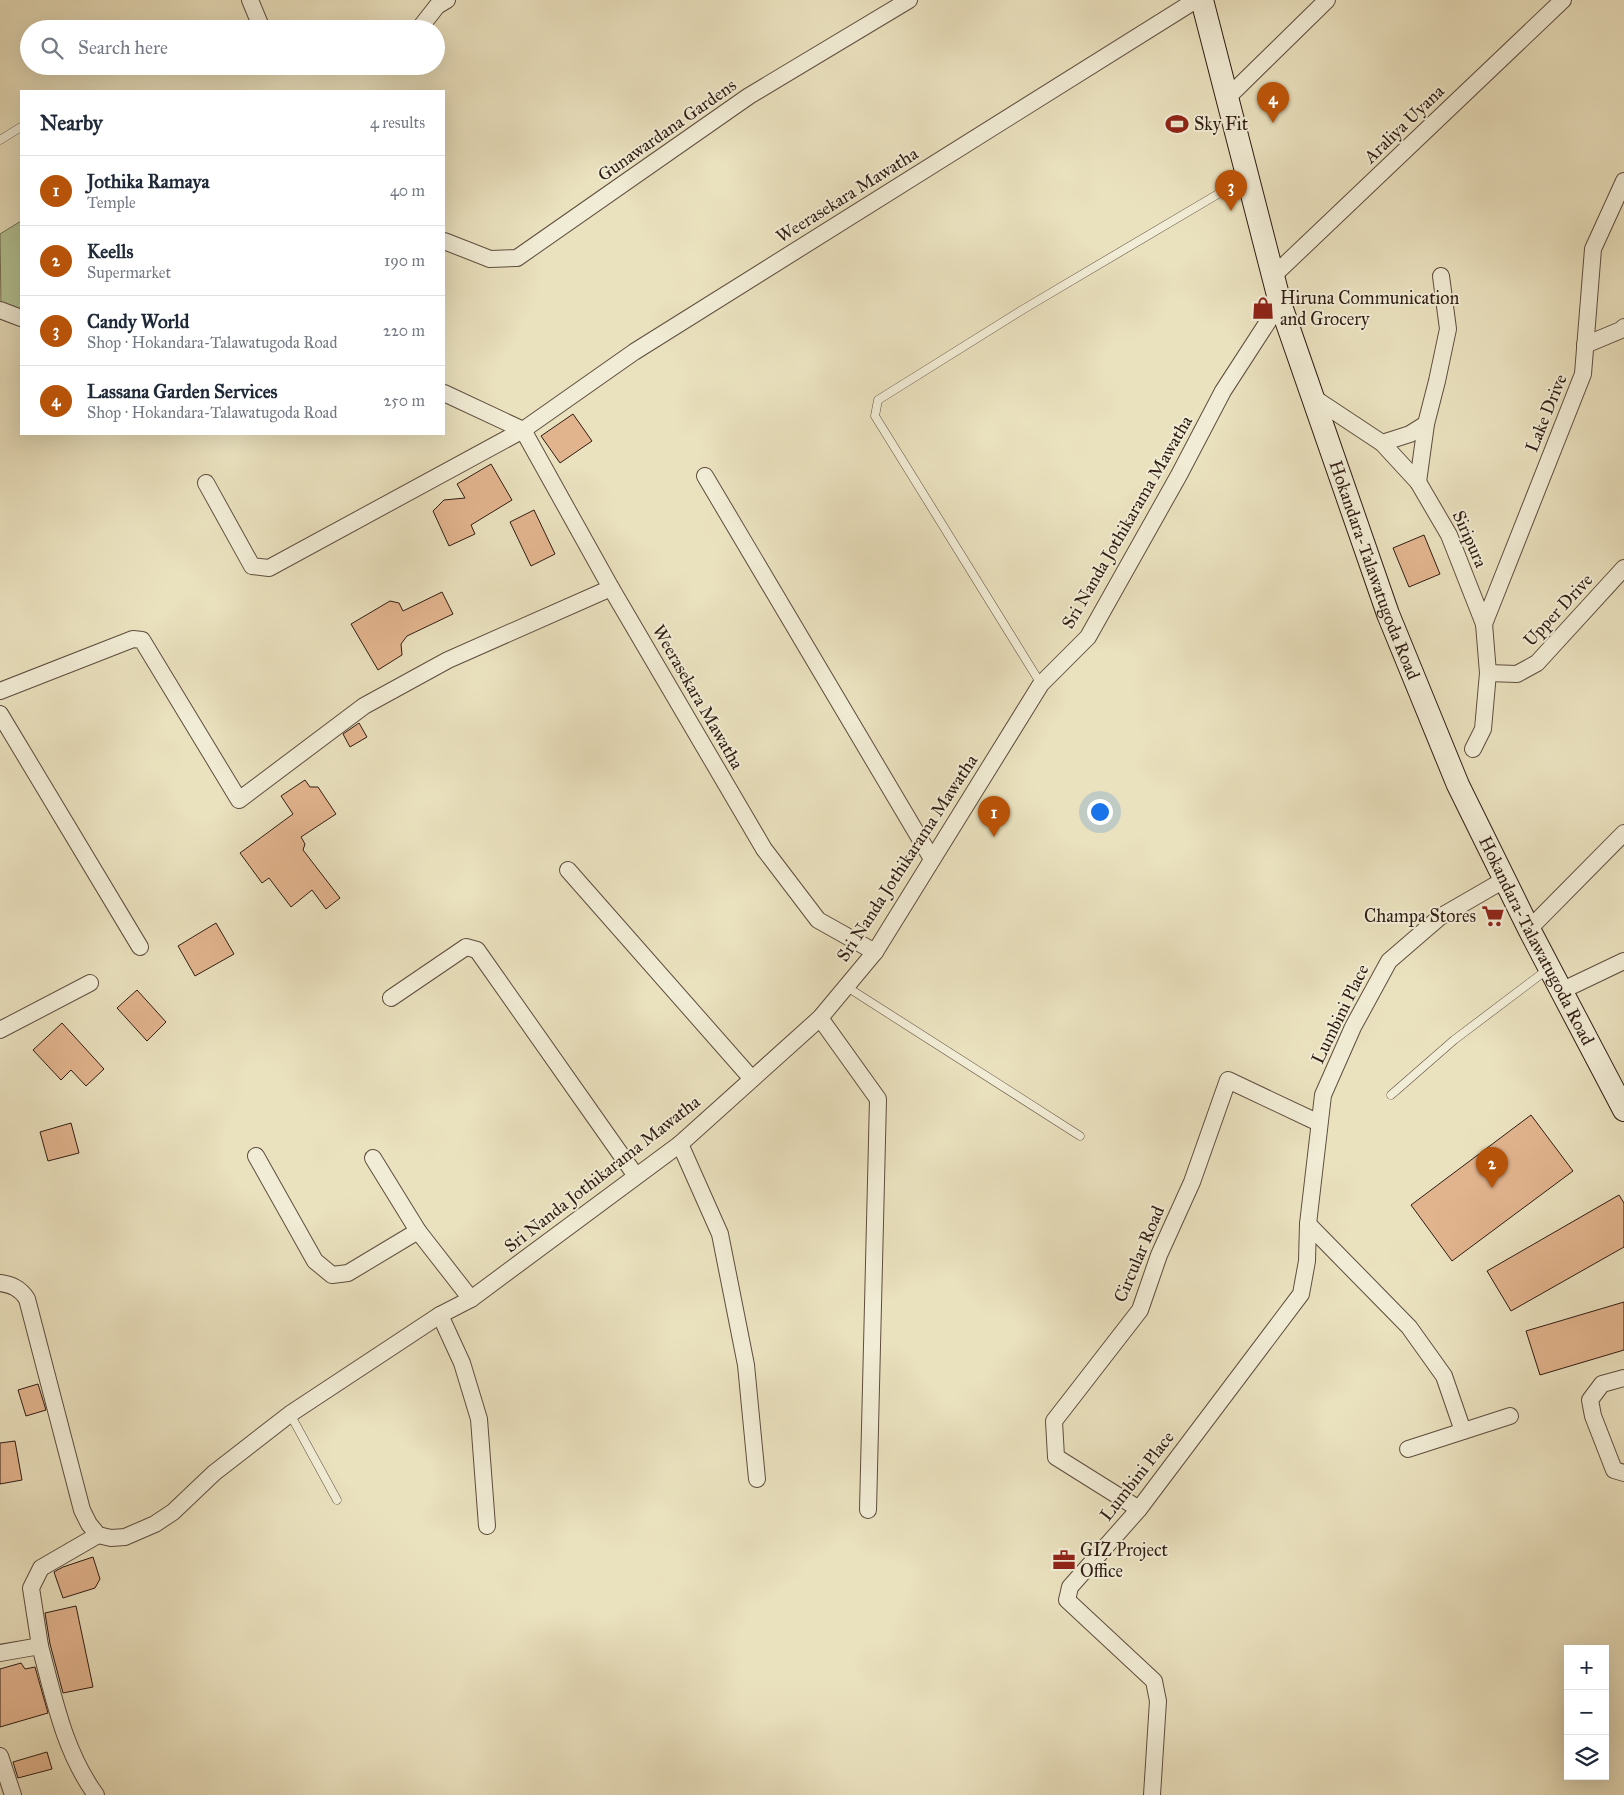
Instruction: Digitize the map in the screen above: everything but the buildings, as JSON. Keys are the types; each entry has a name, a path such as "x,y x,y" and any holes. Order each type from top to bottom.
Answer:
{"main road":[{"name":"Hokandara-Talawatugoda Road","path":"1202,0 1246,177 1280,303 1388,614 1451,768 1504,880 1624,1110"}],"street":[{"path":"250,0 258,20"},
{"path":"426,20 437,6 447,0"},
{"name":"Gunawardana Gardens","path":"445,241 490,259 517,258 749,96 908,0"},
{"name":"Weerasekara Mawatha","path":"206,483 252,566 269,568 523,430 634,352 1196,0"},
{"path":"1227,98 1328,0"},
{"name":"Araliya Uyana","path":"1273,276 1563,0"},
{"name":"Lake Drive","path":"1484,624 1584,374 1593,249 1624,181"},
{"path":"1418,482 1426,424 1448,329 1441,276"},
{"name":"Sri Nanda Jothikarama Mawatha","path":"98,1535 111,1538 125,1538 156,1524 179,1507 214,1473 290,1414 440,1315 471,1298 680,1144 820,1018 875,952 1041,684 1088,637 1179,475 1223,391 1280,303"},
{"path":"0,310 20,318"},
{"path":"1585,346 1624,327"},
{"path":"445,393 523,430"},
{"name":"Siripura","path":"1311,396 1382,443 1418,482 1449,536 1484,624 1488,673 1483,729 1473,749"},
{"path":"1382,443 1410,434 1426,424"},
{"name":"Weerasekara Mawatha","path":"523,430 611,588 764,849 818,920 875,952"},
{"path":"705,476 932,859"},
{"name":"Upper Drive","path":"1488,673 1517,674 1537,663 1624,568"},
{"path":"0,691 133,638 142,640 239,800 364,706 448,660 611,588"},
{"path":"0,714 140,947"},
{"path":"1529,929 1624,834"},
{"path":"568,870 752,1079"},
{"name":"Lumbini Place","path":"1152,1795 1158,1701 1154,1681 1067,1600 1070,1588 1138,1509 1301,1294 1307,1261 1308,1224 1323,1096 1353,1027 1389,961 1440,917 1504,880"},
{"path":"391,998 466,947 477,950 636,1176"},
{"path":"1562,991 1624,960"},
{"path":"0,1030 90,983"},
{"path":"820,1018 878,1099 868,1510"},
{"name":"Circular Road","path":"1138,1509 1056,1457 1054,1421 1140,1310 1159,1255 1192,1182 1228,1080 1319,1123"},
{"path":"680,1144 720,1234 746,1365 757,1479"},
{"path":"256,1156 315,1261 332,1275 348,1273 418,1232"},
{"path":"373,1158 418,1232 471,1298"},
{"path":"1308,1224 1409,1327 1444,1376 1463,1431"},
{"path":"0,1283 16,1287 27,1299 82,1510 89,1524 98,1535 41,1568 31,1588 40,1646 65,1739 86,1782 96,1795"},
{"path":"440,1315 462,1363 479,1419 487,1526"},
{"path":"1624,1378 1602,1384 1590,1400 1593,1416 1614,1470 1624,1473"},
{"path":"1408,1449 1510,1416"},
{"path":"0,1653 40,1646"},
{"path":"0,1756 12,1795"}],"lane":[{"path":"0,140 20,128"},
{"path":"1041,684 875,416 878,400 1022,310 1246,177"},
{"path":"1391,1095 1454,1040 1549,967"},
{"path":"847,987 1080,1136"},
{"path":"290,1414 337,1500"}],"green space":[{"path":"20,222 20,312 1,307 0,234"}],"place":[{"name":"Lassana Garden Services","path":"1273,123"},
{"name":"Sky Fit","path":"1177,124"},
{"name":"Candy World","path":"1231,211"},
{"name":"Hiruna Communication and Grocery","path":"1263,308"},
{"name":"Jothika Ramaya","path":"994,837"},
{"name":"Champa Stores","path":"1493,916"},
{"name":"Keells","path":"1492,1188"},
{"name":"GIZ Project Office","path":"1064,1560"}]}
